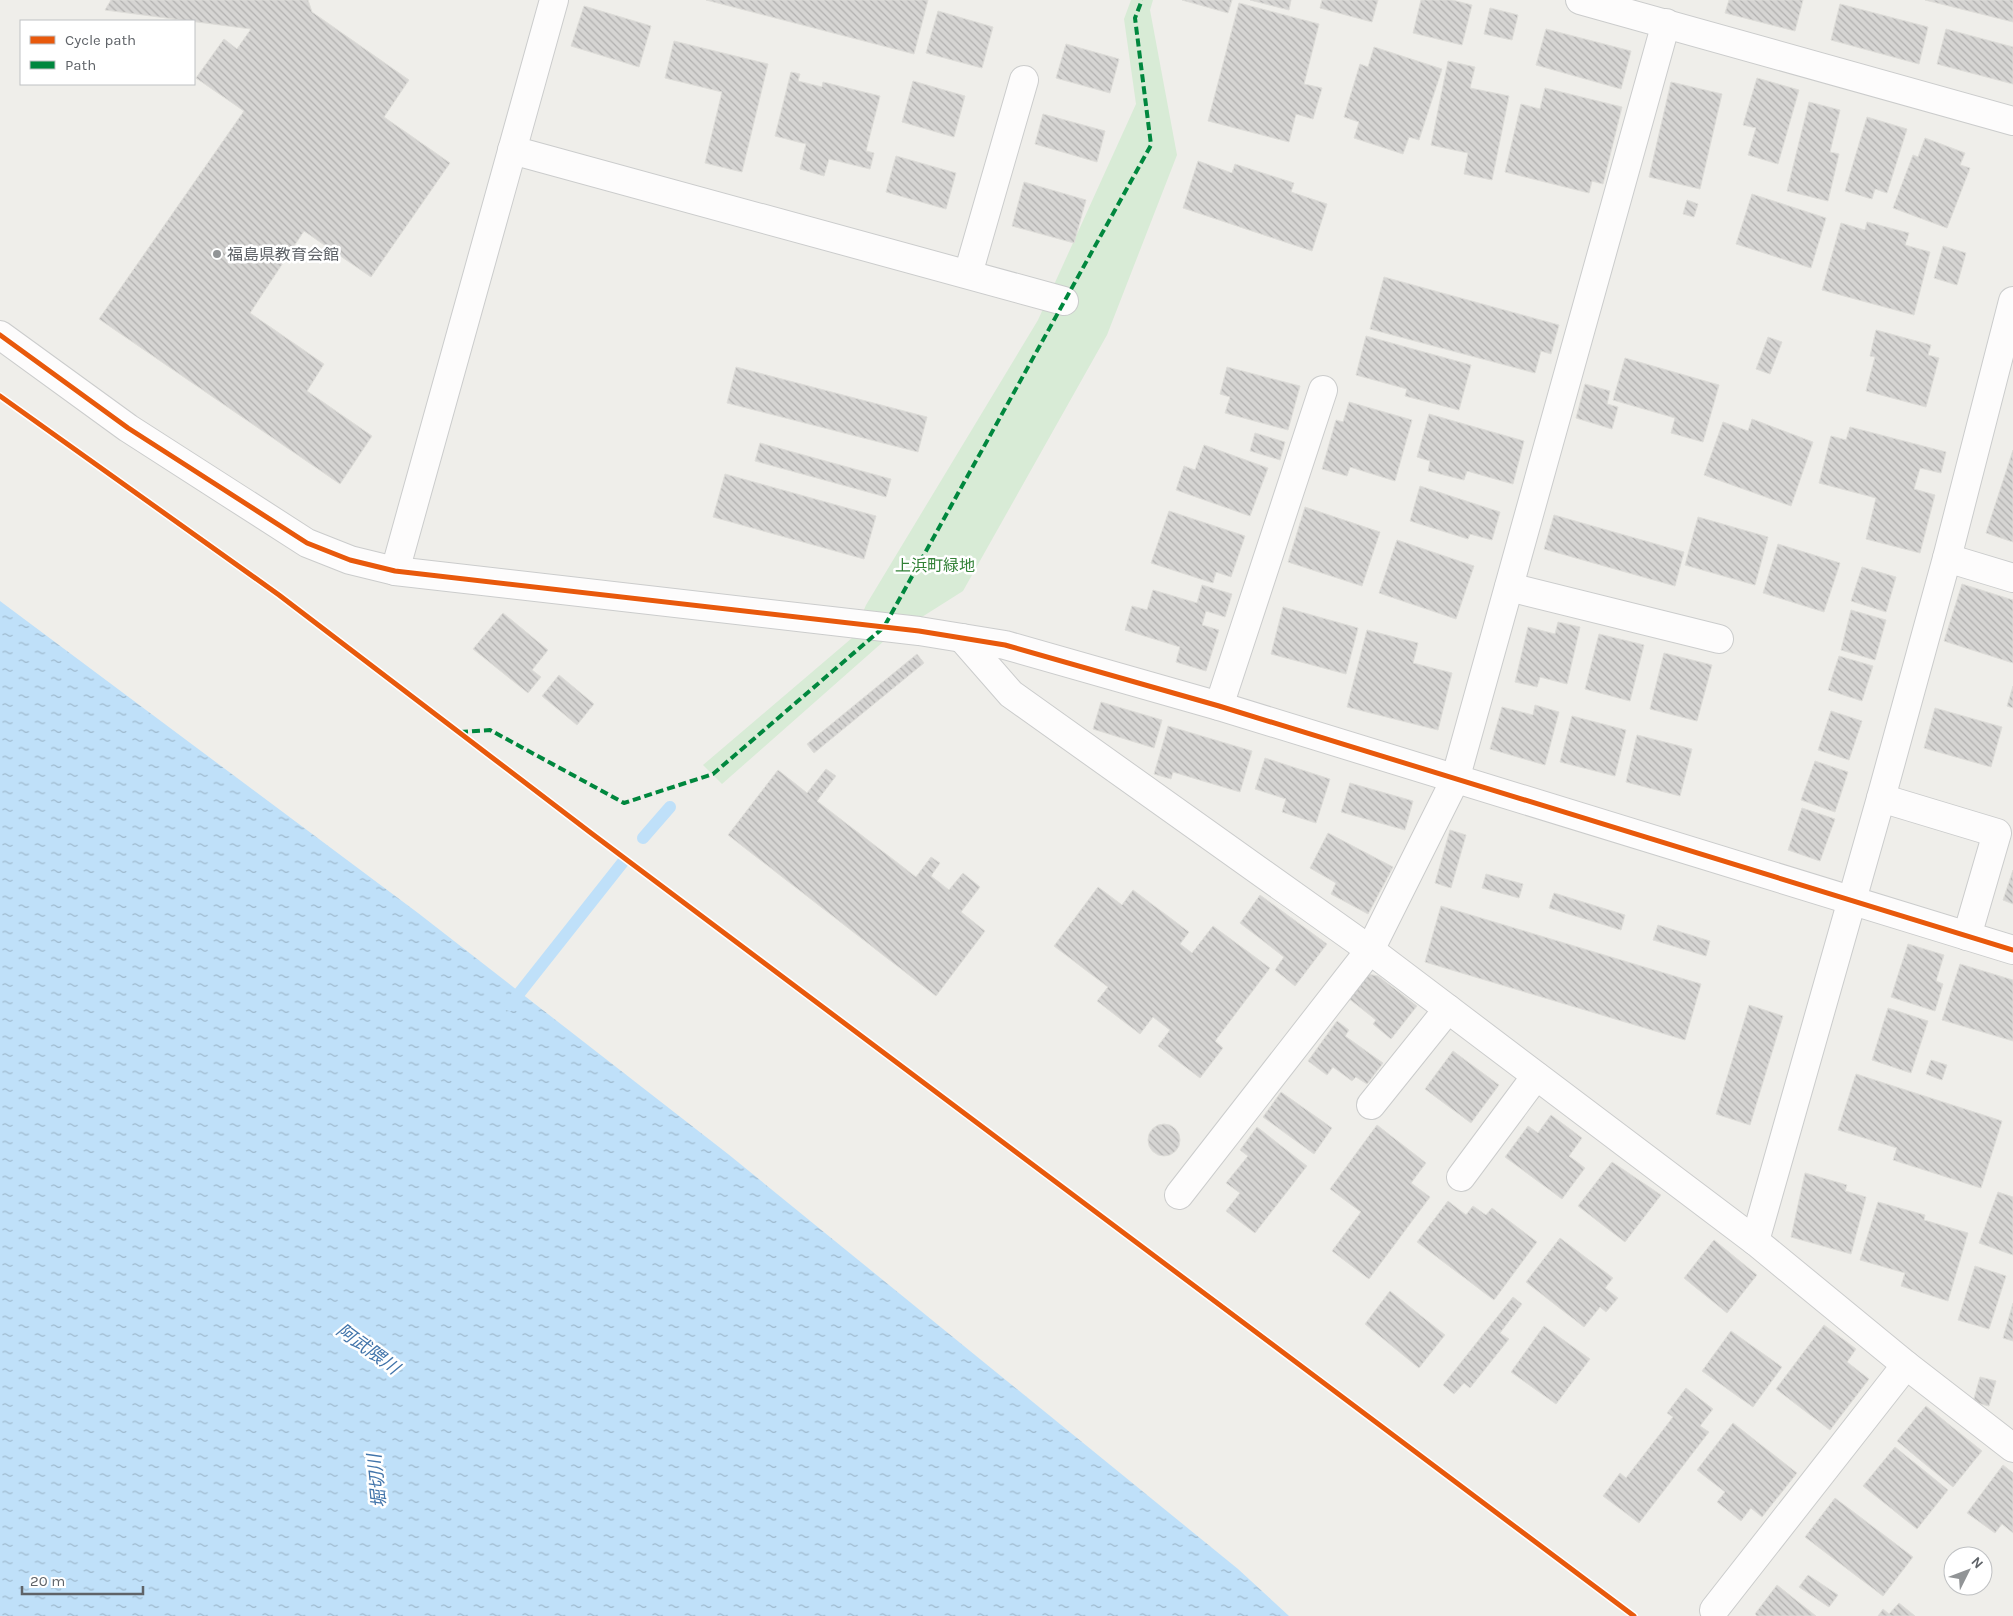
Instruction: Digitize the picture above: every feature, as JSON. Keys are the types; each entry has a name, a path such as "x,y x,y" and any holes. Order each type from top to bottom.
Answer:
{"street":[{"path":"395,571 554,0"},
{"path":"1580,0 2013,121"},
{"path":"1179,1195 1370,950 1455,780 1666,23"},
{"path":"968,274 1024,80"},
{"path":"512,150 1064,301"},
{"path":"1755,1241 1947,558 2013,301"},
{"path":"0,334 128,428 307,544 350,560 395,571 919,631 1005,645 1219,706 2013,950"},
{"path":"1219,706 1323,390"},
{"path":"1947,558 2013,578"},
{"path":"1509,587 1719,639"},
{"path":"962,638 1011,694 1370,950 1755,1241 1906,1365 2013,1448"},
{"path":"1881,798 1997,833 1968,936"},
{"path":"1371,1105 1448,1009"},
{"path":"1461,1177 1536,1076"},
{"path":"1714,1610 1906,1365"}],"green space":[{"name":"上浜町緑地","path":"1131,0 1153,0 1150,10 1177,155 1107,335 963,591 884,641 722,784 703,765 852,638 866,605 1038,320 1136,104 1124,19"}],"water":[{"path":"0,601 418,913 728,1154 1238,1569 1289,1616 0,1616"}],"building":[{"name":"福島県教育会館","path":"111,0 308,0 312,12 409,80 384,117 450,163 371,277 304,231 250,313 324,364 307,391 372,436 340,484 99,319 244,111 196,78 224,39 237,49 251,29 195,22 195,20 105,10"},
{"path":"706,0 928,0 914,54"},
{"path":"1182,0 1232,0 1228,13"},
{"path":"1250,0 1291,0 1289,10"},
{"path":"1322,0 1378,0 1372,22 1320,8"},
{"path":"1421,0 1452,0 1472,5 1462,45 1413,33"},
{"path":"1729,0 1803,0 1795,31 1725,13"},
{"path":"1925,0 2013,0 2013,22"},
{"path":"1239,3 1319,24 1304,84 1322,88 1313,119 1296,114 1289,142 1208,121"},
{"path":"1840,4 1928,27 1919,64 1831,40"},
{"path":"584,6 651,26 639,67 571,46"},
{"path":"1490,8 1518,15 1512,40 1484,34"},
{"path":"938,11 993,27 982,68 926,53"},
{"path":"1546,29 1631,51 1621,89 1536,65"},
{"path":"1946,29 2013,47 2013,84 1937,64"},
{"path":"674,41 768,64 742,172 705,163 722,92 665,78"},
{"path":"1066,44 1119,59 1110,93 1056,78"},
{"path":"1374,47 1442,69 1419,140 1409,137 1403,154 1354,138 1359,122 1344,117 1360,64 1368,67"},
{"path":"1448,61 1475,67 1470,88 1509,96 1492,180 1464,174 1468,153 1431,145"},
{"path":"791,72 800,74 798,81 822,87 823,82 880,96 866,151 874,153 870,169 829,159 824,176 800,169 806,144 775,136"},
{"path":"1757,78 1799,90 1778,164 1748,155 1756,128 1743,125"},
{"path":"913,81 965,96 954,137 902,122"},
{"path":"1671,82 1722,94 1700,189 1649,177"},
{"path":"1545,88 1622,107 1603,184 1592,181 1589,193 1505,172 1521,104 1540,109"},
{"path":"1809,102 1840,110 1830,152 1839,154 1828,201 1787,191"},
{"path":"1043,114 1105,131 1097,162 1035,144"},
{"path":"1867,117 1907,129 1887,193 1875,189 1872,199 1845,191"},
{"path":"1925,138 1965,153 1960,165 1970,168 1947,228 1893,208 1913,155 1918,157"},
{"path":"896,156 956,173 946,209 886,192"},
{"path":"1198,161 1232,173 1235,164 1294,183 1291,192 1327,204 1312,251 1183,208"},
{"path":"1024,182 1086,200 1074,243 1012,226"},
{"path":"1752,194 1826,218 1811,268 1736,244"},
{"path":"1687,200 1698,204 1694,217 1683,214"},
{"path":"1867,222 1909,233 1905,245 1930,252 1914,315 1822,290 1841,223 1865,230"},
{"path":"1943,246 1966,253 1957,285 1934,278"},
{"path":"1384,277 1559,325 1551,354 1541,351 1535,373 1370,329"},
{"path":"1876,330 1931,345 1928,355 1939,358 1926,407 1866,391 1875,357 1870,356"},
{"path":"1366,336 1471,365 1459,410 1405,396 1407,389 1356,375"},
{"path":"1768,337 1782,342 1770,374 1756,369"},
{"path":"1625,358 1719,385 1703,442 1671,433 1675,418 1613,400"},
{"path":"736,367 927,417 918,452 727,403"},
{"path":"1227,367 1300,386 1288,430 1225,413 1230,397 1220,394"},
{"path":"1585,384 1610,391 1607,404 1618,407 1612,429 1576,418"},
{"path":"1349,402 1412,420 1395,481 1350,467 1347,476 1322,469 1336,420 1343,422"},
{"path":"1429,414 1524,441 1513,484 1467,471 1464,480 1428,471 1430,461 1417,457"},
{"path":"1752,419 1813,442 1791,506 1704,475 1723,422 1748,431"},
{"path":"1850,427 1946,452 1941,473 1920,468 1914,489 1935,495 1920,553 1866,539 1876,498 1819,483 1831,436 1846,440"},
{"path":"1255,433 1285,442 1280,460 1250,451"},
{"path":"760,443 891,479 886,497 755,461"},
{"path":"1204,445 1268,468 1250,516 1176,490 1184,466 1195,470"},
{"path":"2013,450 2013,542 1986,533"},
{"path":"725,474 876,516 864,559 713,517"},
{"path":"1420,486 1500,512 1492,540 1470,534 1468,539 1410,521"},
{"path":"1305,507 1380,532 1362,586 1288,562"},
{"path":"1169,511 1245,536 1231,577 1216,572 1213,583 1151,563"},
{"path":"1554,515 1684,552 1675,586 1544,549"},
{"path":"1698,517 1768,537 1755,585 1685,565"},
{"path":"1397,540 1474,566 1456,619 1379,593"},
{"path":"1778,544 1840,563 1824,612 1763,593"},
{"path":"1862,567 1896,577 1886,612 1851,601"},
{"path":"1962,584 2013,600 2013,663 1944,641"},
{"path":"1202,585 1232,594 1225,617 1206,611 1202,625 1219,630 1206,671 1176,662 1180,647 1125,630 1132,606 1147,610 1153,590 1197,603"},
{"path":"1283,607 1358,628 1346,674 1271,654"},
{"path":"1851,610 1886,620 1875,660 1841,650"},
{"path":"503,613 548,650 532,670 541,677 528,693 473,649"},
{"path":"1558,622 1580,627 1567,684 1540,677 1537,687 1515,682 1528,627 1555,634"},
{"path":"1367,630 1418,643 1413,663 1452,673 1438,730 1347,707"},
{"path":"1599,634 1644,645 1630,701 1585,689"},
{"path":"1664,653 1712,665 1697,721 1650,709"},
{"path":"917,654 924,663 814,753 807,744"},
{"path":"1839,656 1873,666 1862,701 1828,690"},
{"path":"559,675 594,704 577,725 542,696"},
{"path":"2013,686 2013,708 2007,706"},
{"path":"1101,702 1162,720 1154,748 1093,729"},
{"path":"1535,705 1559,712 1545,765 1490,749 1502,707 1533,715"},
{"path":"1935,708 2002,727 1991,767 1924,748"},
{"path":"1831,711 1862,721 1849,760 1818,750"},
{"path":"1572,716 1626,730 1615,776 1560,762"},
{"path":"1168,726 1252,751 1240,792 1173,772 1171,779 1154,774"},
{"path":"1637,735 1692,749 1680,796 1626,782"},
{"path":"1265,758 1330,779 1316,823 1282,812 1286,799 1255,789"},
{"path":"1815,761 1848,772 1835,812 1801,800"},
{"path":"826,769 836,776 817,801 916,877 931,857 940,863 931,876 949,890 963,873 980,887 961,912 985,931 936,996 728,835 778,770 807,793"},
{"path":"1350,783 1413,801 1405,830 1341,812"},
{"path":"1802,808 1835,819 1820,861 1788,850"},
{"path":"1450,830 1466,835 1451,888 1435,883"},
{"path":"1328,833 1393,867 1368,914 1331,894 1336,883 1310,868"},
{"path":"2013,870 2013,904 2003,900"},
{"path":"1486,874 1523,884 1519,898 1482,888"},
{"path":"1098,887 1122,905 1133,890 1189,932 1180,944 1192,953 1213,926 1270,968 1215,1041 1223,1048 1200,1078 1158,1046 1170,1030 1153,1017 1140,1034 1097,1001 1108,987 1054,946"},
{"path":"1554,893 1625,915 1621,930 1549,908"},
{"path":"1260,895 1327,944 1295,986 1275,970 1284,957 1240,923"},
{"path":"1441,906 1701,984 1685,1040 1425,962"},
{"path":"1658,925 1710,941 1706,956 1653,940"},
{"path":"1908,944 1944,955 1936,981 1943,984 1935,1011 1891,997"},
{"path":"1960,964 2013,980 2013,1041 1942,1020"},
{"path":"1367,974 1378,976 1417,1006 1391,1039 1373,1024 1376,1020 1348,998"},
{"path":"1749,1005 1783,1016 1750,1125 1716,1114"},
{"path":"1888,1008 1928,1021 1911,1073 1872,1060"},
{"path":"1337,1021 1349,1030 1345,1036 1383,1063 1367,1084 1356,1077 1352,1081 1333,1067 1327,1075 1308,1061"},
{"path":"1453,1051 1499,1085 1471,1123 1425,1089"},
{"path":"1931,1060 1947,1065 1942,1080 1926,1074"},
{"path":"1856,1074 2002,1121 1981,1188 1893,1160 1897,1148 1838,1130"},
{"path":"1281,1092 1332,1128 1314,1154 1263,1117"},
{"path":"1551,1115 1582,1138 1569,1156 1585,1168 1562,1199 1505,1157 1528,1126 1538,1133"},
{"path":"1164,1124 1176,1128 1180,1140 1176,1152 1164,1156 1152,1152 1148,1140 1152,1128"},
{"path":"1377,1125 1426,1163 1411,1183 1430,1197 1369,1279 1332,1251 1361,1212 1330,1189"},
{"path":"1257,1127 1307,1166 1255,1233 1226,1211 1240,1193 1226,1183 1248,1156 1240,1150"},
{"path":"1612,1162 1661,1195 1625,1242 1578,1206"},
{"path":"1805,1173 1847,1185 1845,1191 1866,1197 1851,1254 1791,1237"},
{"path":"1998,1192 2013,1197 2013,1255 1979,1243"},
{"path":"1448,1201 1466,1215 1473,1206 1486,1215 1492,1208 1537,1242 1494,1300 1417,1242"},
{"path":"1878,1202 1925,1215 1924,1220 1968,1233 1948,1301 1901,1286 1905,1273 1860,1260"},
{"path":"1560,1238 1613,1278 1605,1288 1618,1298 1606,1312 1600,1307 1584,1327 1526,1282"},
{"path":"1714,1240 1757,1275 1727,1313 1684,1278"},
{"path":"1975,1266 2006,1276 1989,1329 1958,1320"},
{"path":"1390,1291 1445,1335 1419,1368 1365,1324"},
{"path":"1513,1297 1522,1304 1500,1333 1509,1339 1470,1388 1464,1383 1454,1394 1443,1385"},
{"path":"2013,1303 2013,1341 2003,1338"},
{"path":"1824,1325 1856,1349 1847,1362 1869,1379 1830,1430 1776,1389"},
{"path":"1544,1326 1590,1359 1556,1404 1511,1372"},
{"path":"1731,1331 1782,1367 1753,1407 1702,1371"},
{"path":"1980,1377 1996,1381 1989,1406 1973,1402"},
{"path":"1686,1388 1713,1409 1700,1426 1709,1432 1639,1523 1603,1496 1620,1473 1626,1478 1673,1417 1667,1413"},
{"path":"1926,1406 1982,1451 1953,1487 1897,1441"},
{"path":"1733,1423 1797,1473 1762,1517 1751,1508 1741,1521 1717,1502 1725,1492 1697,1470"},
{"path":"1895,1447 1948,1490 1917,1529 1863,1486"},
{"path":"2003,1465 2013,1473 2013,1533 2002,1524 1995,1533 1967,1513"},
{"path":"1835,1498 1913,1557 1883,1596 1805,1537"},
{"path":"1808,1575 1838,1595 1829,1607 1799,1587"},
{"path":"1777,1585 1816,1616 1757,1616 1755,1614"},
{"path":"1899,1603 1915,1616 1878,1616 1883,1609 1889,1614"}],"waterway":[{"path":"643,838 670,807"},
{"path":"510,1005 623,862"}],"marked path":[{"path":"460,732 490,730 624,803 713,774 884,627 1151,145 1135,18 1142,0"}],"cycle path":[{"path":"0,335 128,428 307,543 350,560 395,571 919,631 1005,645 1219,706 2013,950"},
{"path":"0,396 279,595 591,833 1634,1616"}],"place":[{"name":"福島県教育会館","path":"217,254"}],"water label":[{"name":"阿武隈川","path":"368,1349"},
{"name":"堀切川","path":"377,1481"}]}
